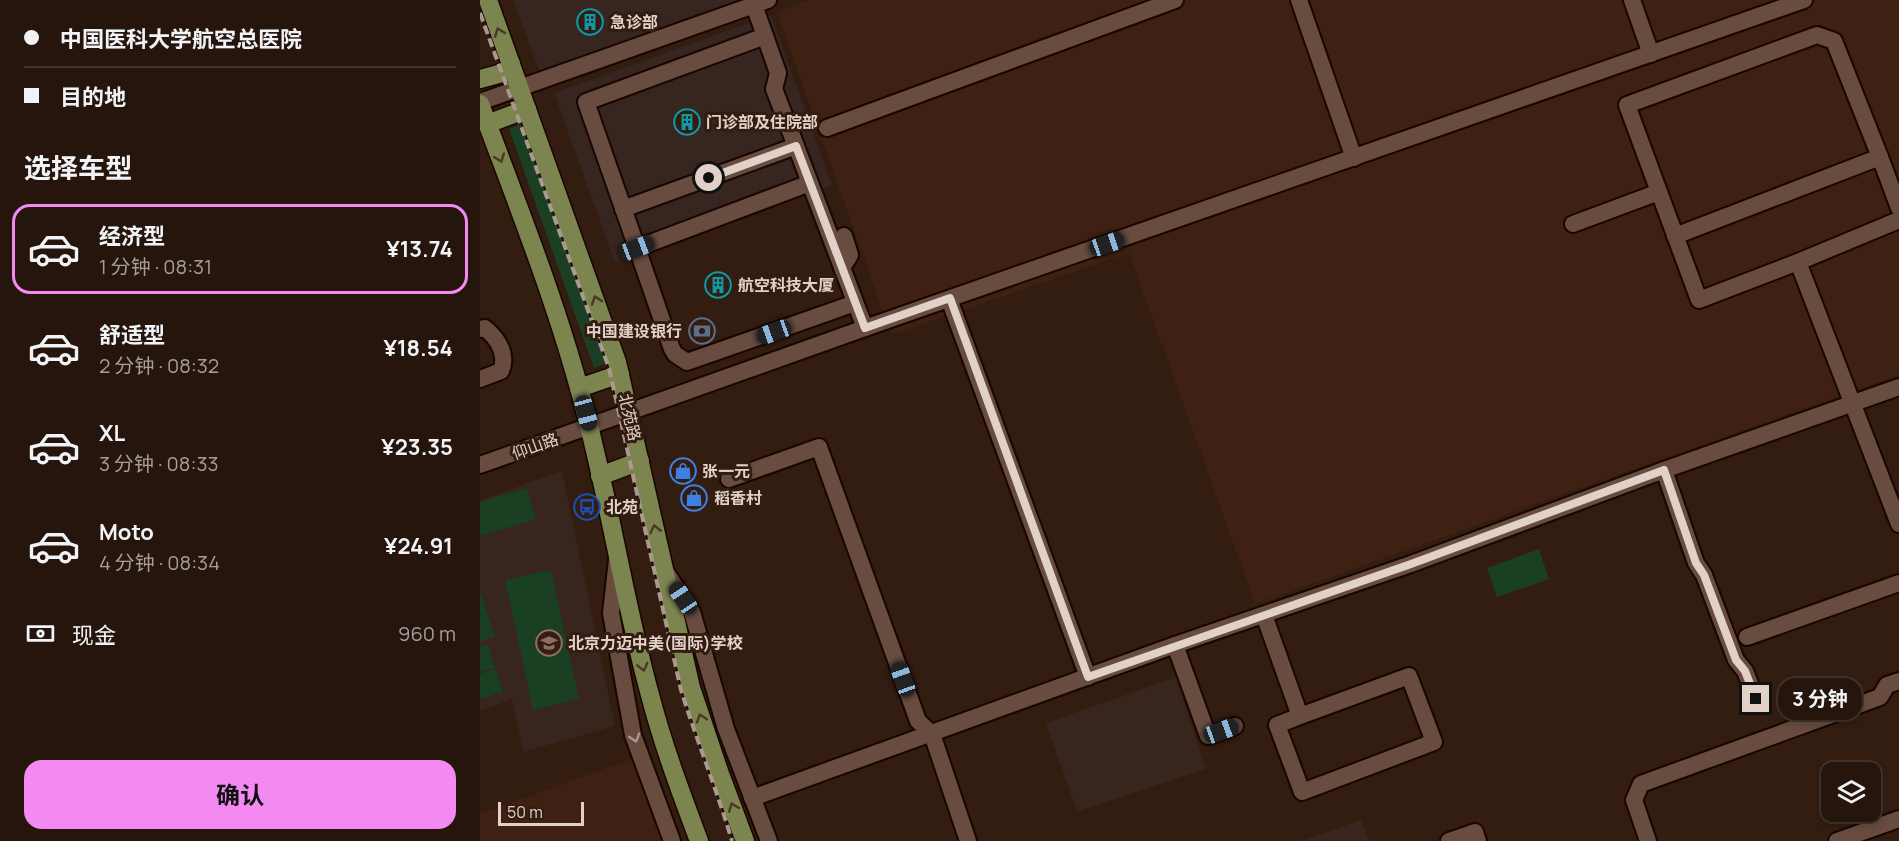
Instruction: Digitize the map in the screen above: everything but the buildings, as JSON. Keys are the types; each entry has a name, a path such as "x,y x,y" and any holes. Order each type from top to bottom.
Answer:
{"main road":[{"name":"北苑路","path":"488,0 592,288 620,374 691,688 745,841"},
{"path":"480,79 506,72 511,64"},
{"path":"480,103 558,317 590,426 617,556 650,696 699,841"},
{"path":"488,124 527,109"},
{"path":"579,388 620,374"},
{"path":"600,476 640,461"}],"street":[{"path":"827,128 1175,0"},
{"path":"1299,0 1354,158"},
{"path":"1632,0 1651,54"},
{"name":"仰山路","path":"480,465 1799,1"},
{"path":"480,103 761,2 765,36 784,78 774,89 865,328"},
{"path":"1899,208 1833,42 1817,35 1627,105 1699,300 1899,220"},
{"path":"765,36 586,102 675,354 687,362 855,303"},
{"path":"623,209 796,146"},
{"path":"1675,236 1880,157"},
{"path":"637,248 810,183"},
{"path":"1573,224 1659,192"},
{"path":"842,268 850,255 843,236"},
{"path":"1798,262 1899,524"},
{"path":"950,298 1088,677"},
{"path":"480,329 485,328 497,338 505,362 501,371 480,379"},
{"path":"752,798 1175,645 1411,564 1664,470 1899,387"},
{"path":"729,479 819,447 918,721 932,734 968,841"},
{"path":"1664,470 1696,563 1704,575 1736,660 1745,671 1756,699"},
{"path":"617,556 611,613 633,735 672,841"},
{"path":"665,571 692,612 726,729 768,841"},
{"path":"1747,637 1899,583"},
{"path":"1264,615 1300,716"},
{"path":"1175,645 1208,736 1235,726"},
{"path":"1409,676 1434,742 1302,792 1277,725 1300,716 1409,676"},
{"path":"1648,841 1634,800 1641,784 1880,697 1887,685 1899,681"},
{"path":"1837,841 1899,819"},
{"path":"1449,841 1474,832 1478,841"}],"shaded area":[{"path":"513,0 745,0 541,75"},
{"path":"810,0 1899,0 1899,375 1255,604 1129,253 891,335 777,12"},
{"path":"771,15 832,185 615,263 554,93"},
{"name":"北京力迈中美(国际)学校","path":"562,471 615,726 523,752 512,699 480,711 480,500"},
{"path":"1176,677 1206,769 1077,812 1046,723"},
{"path":"632,759 663,841 480,841 480,814"},
{"path":"1361,820 1369,841 1301,841"}],"green space":[{"path":"523,124 609,362 594,368 509,129"},
{"path":"527,488 536,519 480,536 480,502"},
{"path":"1539,549 1549,579 1497,597 1487,568"},
{"path":"551,570 579,699 533,710 505,580"},
{"path":"480,591 495,636 480,641"},
{"path":"488,644 495,668 480,672 480,647"},
{"path":"496,669 503,692 480,699 480,674"}],"railway":[{"path":"480,13 609,368 681,690 732,841"}],"place":[{"name":"急诊部","path":"590,22"},
{"name":"门诊部及住院部","path":"687,122"},
{"name":"航空科技大厦","path":"718,285"},
{"name":"中国建设银行","path":"702,331"},
{"name":"张一元","path":"683,471"},
{"name":"稻香村","path":"694,498"},
{"name":"北苑","path":"587,507"},
{"name":"北京力迈中美(国际)学校","path":"549,643"}],"route":[{"path":"709,178 796,146 865,328 950,298 1088,677 1411,564 1664,470 1696,563 1704,575 1736,660 1745,671 1756,699"}]}
